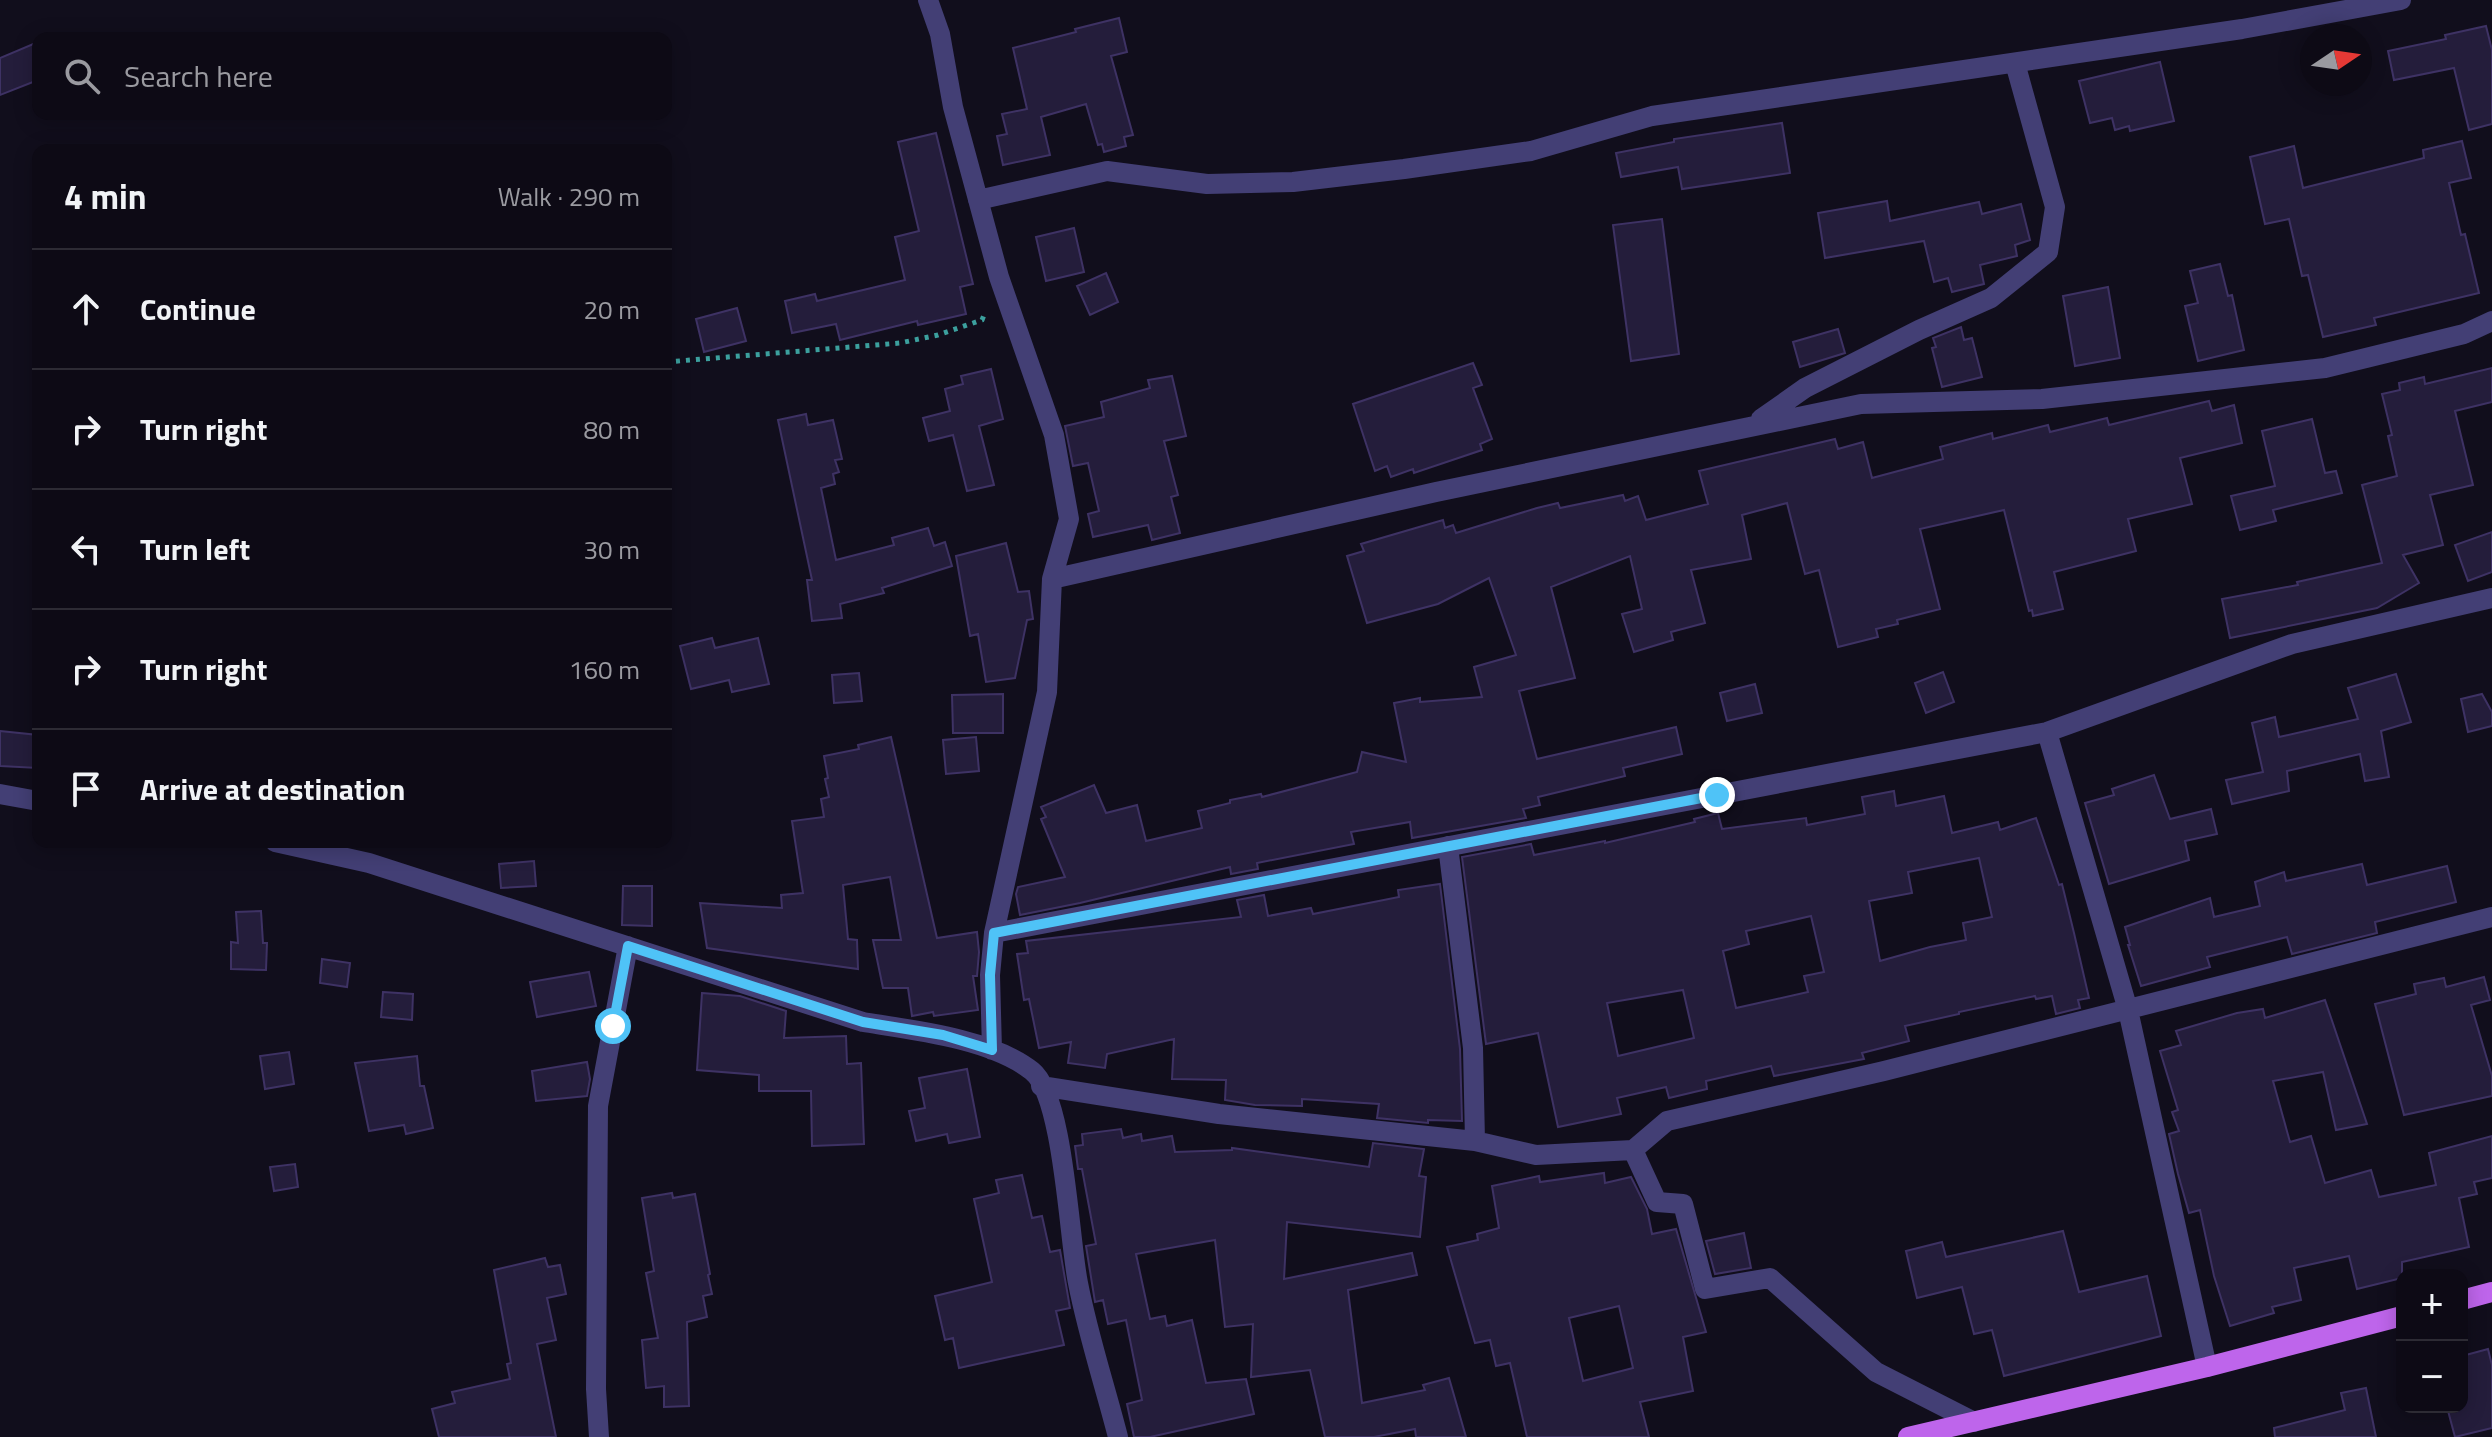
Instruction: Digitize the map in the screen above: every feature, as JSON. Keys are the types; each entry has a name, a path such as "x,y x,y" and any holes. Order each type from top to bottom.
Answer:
{"main road":[{"path":"2468,1298 2492,1292"},
{"path":"1908,1437 2207,1367 2396,1318"}],"street":[{"path":"928,0 940,34 953,107 999,277 1054,435 1069,519 1052,579 1047,692 994,933 990,975 992,1050"},
{"path":"978,200 1107,171 1207,184 1293,182 1404,169 1531,151 1652,116 2242,29 2401,0"},
{"path":"1753,425 1805,388 1919,330 1991,298 2048,252 2055,207 2015,63"},
{"path":"1052,579 1436,492 1861,404 2042,399 2325,368 2464,334 2492,321"},
{"path":"994,933 2047,732 2292,644 2492,598"},
{"path":"2047,732 2128,1010 2207,1367"},
{"path":"0,794 32,800"},
{"path":"1448,846 1473,1048 1475,1141"},
{"path":"302,848 369,863 863,1022 943,1035 992,1050 1034,1072 1055,1118 1078,1283 1118,1437"},
{"path":"1041,1086 1219,1114 1475,1141 1536,1155 1633,1150 1667,1121 2128,1010 2492,917"},
{"path":"599,1437 596,1389 598,1106 628,946"},
{"path":"1633,1150 1657,1202 1683,1204 1705,1289 1770,1278 1876,1372 1974,1422"}],"path":[{"path":"672,362 900,343 938,335 982,320 999,277"}],"building":[{"path":"1119,18 1127,52 1111,56 1133,135 1124,137 1126,146 1104,152 1102,144 1098,145 1086,104 1041,117 1050,155 1003,165 997,136 1007,134 1002,114 1027,109 1013,48"},
{"path":"2486,26 2492,50 2492,124 2469,130 2454,68 2394,80 2388,51 2446,39 2445,35"},
{"path":"32,45 32,82 0,95 0,58"},
{"path":"2160,62 2174,121 2130,131 2129,126 2115,130 2112,118 2090,123 2079,81"},
{"path":"1782,123 1790,173 1682,189 1678,167 1621,177 1616,153 1674,142 1674,139"},
{"path":"936,133 973,284 960,287 966,314 918,325 917,321 840,340 836,324 792,333 785,301 815,294 817,301 905,280 895,237 919,231 898,142"},
{"path":"2462,141 2471,178 2449,183 2479,293 2374,318 2376,325 2323,337 2308,275 2302,276 2289,219 2265,224 2250,157 2294,146 2303,188 2424,158 2423,150"},
{"path":"1887,201 1890,221 1979,202 1982,214 2021,204 2030,240 2015,245 2017,256 1980,265 1984,284 1952,292 1948,278 1934,282 1924,241 1825,258 1818,213"},
{"path":"1662,219 1679,354 1631,361 1613,225"},
{"path":"1074,228 1084,272 1046,281 1036,237"},
{"path":"2220,264 2228,296 2232,295 2244,350 2198,361 2185,306 2198,303 2190,271"},
{"path":"1106,273 1118,302 1090,315 1077,286"},
{"path":"2108,287 2120,358 2075,366 2063,296"},
{"path":"737,308 746,341 704,352 696,319"},
{"path":"1961,327 1964,340 1972,338 1982,377 1942,387 1932,348 1936,347 1933,338"},
{"path":"1838,329 1845,353 1800,367 1793,342"},
{"path":"1473,363 1482,385 1473,388 1492,439 1480,444 1482,450 1414,473 1413,469 1391,477 1387,466 1375,471 1353,404"},
{"path":"2492,368 2492,402 2455,411 2473,485 2430,495 2443,545 2403,555 2419,583 2377,608 2230,638 2222,599 2298,585 2297,582 2382,563 2362,485 2397,476 2388,436 2392,435 2382,394 2400,390 2399,383 2424,377 2425,384"},
{"path":"991,369 1003,419 979,426 994,485 967,491 953,435 929,441 923,418 950,411 945,389 963,384 961,376"},
{"path":"1172,376 1186,436 1164,441 1178,495 1171,497 1180,533 1152,540 1148,525 1093,537 1088,514 1099,511 1088,463 1073,466 1065,426 1104,417 1101,402 1150,388 1148,380"},
{"path":"2209,401 2212,411 2234,405 2242,443 2180,458 2192,504 2128,519 2136,551 2054,572 2063,609 2033,616 2032,610 2029,611 2004,510 1920,529 1940,609 1897,620 1898,624 1876,629 1878,637 1838,647 1819,570 1805,574 1787,503 1742,515 1751,559 1691,570 1705,623 1671,632 1673,640 1634,652 1622,614 1642,609 1630,556 1551,587 1575,678 1519,691 1537,759 1676,727 1682,754 1623,768 1625,776 1538,797 1540,805 1523,809 1526,818 1412,838 1410,822 1351,832 1354,844 1257,863 1258,869 1231,874 1230,867 1020,915 1016,894 1018,887 1065,877 1041,819 1046,817 1041,807 1094,785 1106,813 1137,805 1146,841 1202,828 1198,811 1230,803 1230,800 1261,794 1262,797 1357,772 1362,752 1406,762 1394,703 1420,698 1420,702 1482,697 1474,667 1516,655 1489,578 1438,604 1367,623 1347,556 1364,551 1361,544 1443,520 1445,528 1453,525 1456,533 1558,503 1560,508 1623,495 1625,501 1638,496 1646,520 1708,504 1699,471 1835,439 1838,449 1863,442 1872,478 1943,459 1940,447 1992,433 1993,439 2048,425 2050,432 2107,418 2109,425"},
{"path":"806,414 808,425 833,420 842,459 835,460 839,472 833,474 835,484 821,488 836,560 894,545 892,538 928,528 934,546 945,542 952,566 882,588 884,593 840,604 842,618 812,621 807,580 812,580 778,420"},
{"path":"2312,419 2325,473 2336,471 2342,493 2273,510 2276,521 2240,530 2231,496 2275,486 2262,431"},
{"path":"2492,532 2492,572 2468,581 2455,545"},
{"path":"1006,543 1018,592 1029,591 1033,619 1027,620 1015,678 986,682 978,634 970,636 956,556"},
{"path":"712,638 715,648 758,638 769,684 732,692 729,680 691,689 680,646"},
{"path":"1943,672 1954,702 1926,713 1915,683"},
{"path":"859,673 862,701 834,703 832,675"},
{"path":"2396,674 2411,722 2381,731 2389,777 2365,781 2360,754 2287,771 2289,791 2232,804 2226,780 2263,772 2252,723 2275,717 2279,737 2358,719 2348,688"},
{"path":"1755,684 1762,713 1727,721 1720,693"},
{"path":"1003,694 1003,733 953,733 952,695"},
{"path":"2482,694 2492,712 2492,726 2468,732 2461,699"},
{"path":"0,731 32,734 32,768 0,766"},
{"path":"891,737 937,938 977,932 977,976 973,976 978,1010 912,1016 908,988 883,988 873,940 901,940 890,877 843,885 848,939 857,940 858,969 707,948 700,903 782,908 781,895 803,893 792,821 824,817 821,799 829,797 824,756 859,749 858,745"},
{"path":"976,737 979,771 946,774 943,740"},
{"path":"2154,775 2170,819 2211,809 2217,834 2185,841 2189,860 2109,884 2085,803 2114,795 2112,789"},
{"path":"1894,791 1896,806 1944,796 1952,833 1998,822 2000,830 2036,818 2059,885 2062,884 2074,933 2089,998 2078,1000 2080,1008 2056,1014 2052,996 2036,999 2035,996 1959,1012 1905,1026 1909,1041 1862,1053 1864,1059 1774,1076 1771,1066 1706,1081 1707,1089 1669,1098 1666,1087 1617,1098 1621,1114 1558,1127 1538,1033 1486,1044 1462,857 1531,844 1534,855 1605,843 1695,822 1694,819 1718,813 1722,829 1806,818 1807,825 1865,814 1862,797","holes":["1979,858 1992,917 1963,923 1966,940 1880,961 1869,901 1912,893 1908,872","1811,916 1824,972 1804,976 1808,992 1736,1008 1723,951 1749,944 1746,931","1683,990 1694,1038 1618,1056 1607,1003"]},
{"path":"534,861 536,886 501,888 499,864"},
{"path":"2362,864 2367,885 2447,866 2456,902 2375,922 2377,933 2292,954 2287,937 2207,957 2210,967 2141,986 2125,927 2210,898 2214,917 2260,906 2255,882 2284,872 2286,881"},
{"path":"1440,884 1460,1049 1462,1121 1428,1120 1428,1123 1377,1118 1379,1104 1302,1099 1302,1106 1255,1105 1225,1100 1226,1080 1172,1079 1174,1039 1107,1054 1105,1068 1068,1063 1071,1042 1039,1048 1029,999 1024,1000 1017,954 1028,953 1026,941 1241,917 1237,900 1264,895 1268,916 1311,908 1313,914 1399,897 1398,890"},
{"path":"623,886 652,886 652,926 622,925"},
{"path":"261,911 263,943 267,943 266,970 231,969 231,942 238,943 236,912"},
{"path":"322,959 350,963 347,987 320,983"},
{"path":"589,972 596,1006 537,1017 530,982"},
{"path":"2484,977 2490,1000 2471,1005 2492,1076 2492,1096 2404,1115 2375,1004 2416,994 2414,984 2444,978 2446,987"},
{"path":"383,992 413,994 412,1020 381,1017"},
{"path":"702,993 740,996 786,1011 784,1038 846,1036 847,1064 861,1063 864,1144 812,1146 811,1091 759,1091 759,1075 697,1070"},
{"path":"2325,1000 2367,1124 2336,1130 2323,1072 2273,1081 2290,1142 2311,1136 2325,1183 2371,1170 2379,1197 2436,1185 2429,1153 2492,1136 2492,1178 2474,1182 2477,1194 2459,1198 2469,1247 2402,1262 2402,1269 2396,1269 2396,1279 2357,1289 2349,1256 2294,1268 2301,1300 2272,1307 2274,1313 2230,1326 2214,1276 2200,1210 2189,1213 2178,1174 2169,1134 2179,1131 2172,1112 2178,1110 2160,1051 2181,1045 2176,1031 2237,1013 2263,1009 2265,1018"},
{"path":"289,1052 294,1084 265,1089 260,1056"},
{"path":"417,1056 420,1086 424,1086 433,1128 406,1134 404,1125 369,1131 355,1063"},
{"path":"587,1062 590,1079 587,1096 536,1101 532,1071"},
{"path":"967,1069 980,1137 949,1143 947,1134 916,1141 909,1111 925,1108 919,1078"},
{"path":"1121,1129 1123,1138 1141,1134 1142,1141 1172,1136 1175,1152 1232,1148 1369,1167 1373,1143 1424,1149 1419,1176 1426,1177 1420,1237 1287,1222 1284,1279 1412,1253 1417,1275 1348,1290 1362,1403 1425,1390 1423,1385 1449,1378 1466,1437 1416,1437 1415,1429 1374,1437 1325,1437 1310,1370 1251,1377 1253,1324 1225,1327 1215,1240 1136,1254 1150,1319 1165,1316 1167,1326 1192,1320 1206,1383 1246,1379 1254,1414 1150,1437 1134,1437 1127,1404 1142,1400 1126,1320 1108,1324 1103,1300 1095,1302 1086,1246 1096,1244 1075,1146 1083,1145 1082,1134"},
{"path":"295,1164 298,1187 274,1191 270,1167"},
{"path":"1604,1173 1605,1183 1631,1177 1647,1209 1652,1234 1676,1229 1706,1332 1683,1337 1693,1391 1640,1402 1649,1437 1527,1437 1510,1363 1496,1366 1490,1340 1475,1343 1447,1247 1478,1240 1477,1234 1499,1228 1492,1186 1539,1176 1540,1182","holes":["1619,1306 1633,1368 1583,1381 1569,1318"]},
{"path":"1022,1175 1032,1218 1042,1216 1050,1252 1060,1250 1070,1308 1056,1311 1064,1345 959,1368 953,1338 945,1340 935,1296 992,1282 974,1199 999,1193 996,1180"},
{"path":"672,1193 673,1198 695,1194 712,1294 703,1296 707,1317 687,1322 689,1406 664,1407 664,1386 646,1388 642,1340 658,1338 646,1273 654,1271 642,1198"},
{"path":"2063,1231 2079,1292 2147,1276 2161,1336 2004,1376 1992,1330 1974,1334 1962,1287 1917,1298 1906,1251 1942,1242 1946,1257"},
{"path":"1744,1233 1751,1268 1715,1274 1706,1241"},
{"path":"545,1258 548,1267 560,1265 566,1294 547,1298 556,1340 537,1344 556,1437 439,1437 432,1409 455,1403 452,1392 510,1379 507,1364 511,1363 494,1270"},
{"path":"2488,1349 2492,1365 2492,1428 2455,1437 2449,1413 2468,1413 2468,1354"},
{"path":"2366,1388 2376,1437 2275,1437 2274,1428 2345,1410 2341,1393"}],"route":[{"path":"613,1026 628,946 863,1022 943,1035 992,1050 990,975 994,933 1717,795"}]}
